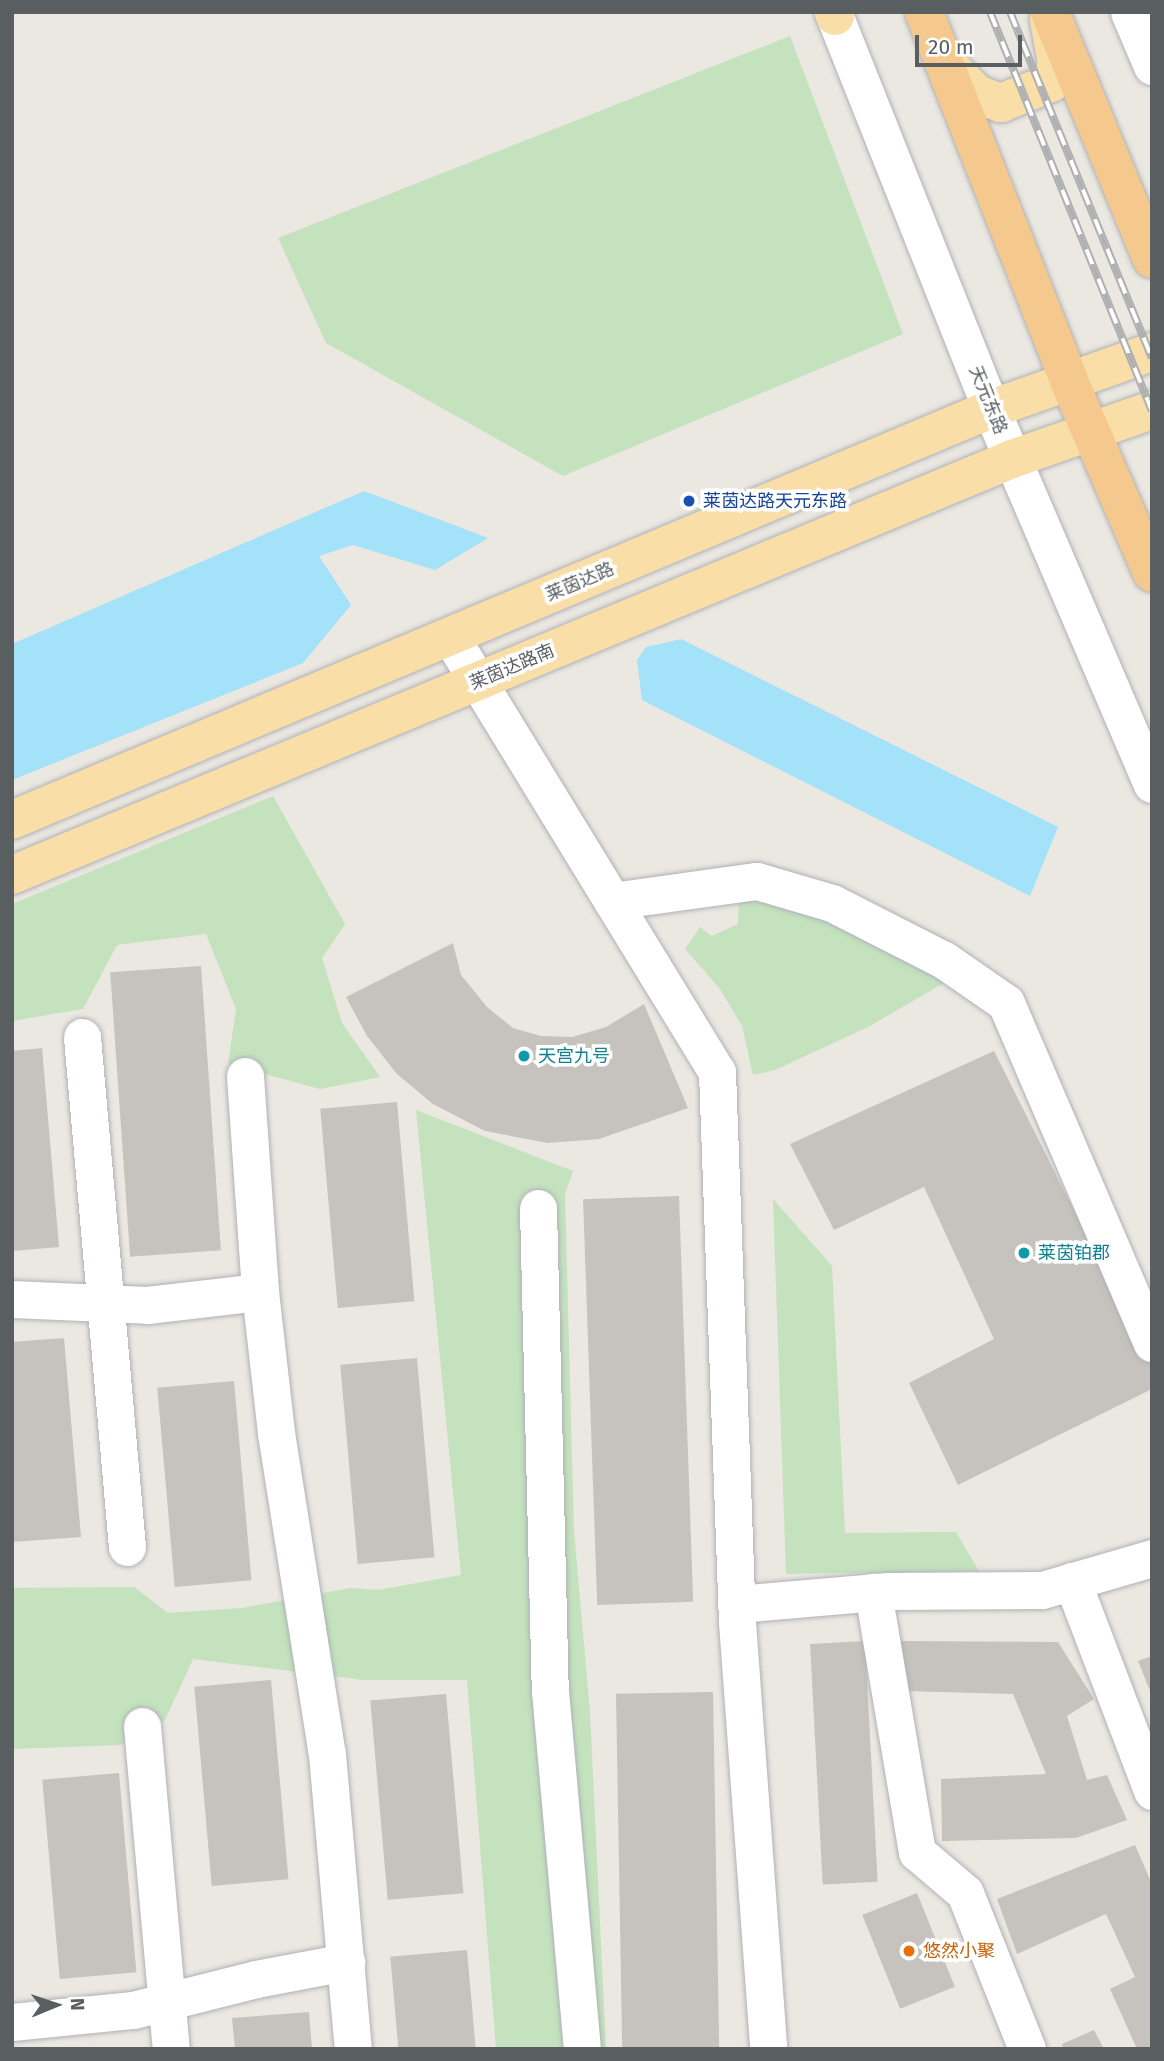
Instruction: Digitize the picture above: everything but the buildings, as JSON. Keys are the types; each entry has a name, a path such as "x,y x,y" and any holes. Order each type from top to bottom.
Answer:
{"highway":[{"path":"924,12 1069,382 1152,573"},
{"path":"1049,12 1152,259"}],"main road":[{"path":"908,12 940,53 988,102 1001,103 1051,83 1057,64 1049,12"},
{"name":"莱茵达路","path":"12,820 991,410 1152,352"},
{"name":"莱茵达路南","path":"12,875 1012,459 1152,410"}],"street":[{"path":"1129,12 1152,66"},
{"name":"天元东路","path":"834,13 991,410 1152,784"},
{"path":"450,636 716,1072 737,1604 768,2049"},
{"path":"612,901 757,881 832,903 944,960 1006,1003 1152,1343"},
{"path":"82,1037 127,1547"},
{"path":"244,1076 260,1292 276,1433 327,1754 353,2049"},
{"path":"538,1208 550,1691 582,2049"},
{"path":"12,1299 147,1305 260,1292"},
{"path":"737,1604 873,1592 1042,1590 1152,1558"},
{"path":"1072,1581 1152,1791"},
{"path":"873,1592 917,1852 965,1893 1027,2049"},
{"path":"142,1726 171,2049"},
{"path":"12,2022 134,2010 346,1962"}],"green space":[{"path":"790,36 903,334 563,476 326,343 278,238"},
{"path":"273,796 345,924 322,958 342,1023 380,1077 320,1089 228,1064 236,1009 206,934 117,945 83,1009 12,1021 12,904"},
{"path":"739,891 846,924 949,980 868,1027 775,1070 753,1075 742,1026 720,989 685,949 700,927 712,936 738,924"},
{"path":"416,1110 573,1171 565,1194 574,1531 590,1712 606,2049 496,2049 467,1680 363,1680 193,1659 165,1720 121,1745 12,1749 12,1588 134,1587 168,1613 242,1608 350,1588 378,1590 461,1575"},
{"path":"773,1199 832,1266 845,1533 956,1532 979,1571 786,1574"}],"water":[{"path":"364,491 488,538 435,570 353,545 319,556 351,605 303,663 12,780 12,644"},
{"path":"681,639 1058,827 1030,896 642,700 637,660 646,647"}],"railway":[{"path":"990,12 1152,410"},
{"path":"1010,12 1152,358"}],"place":[{"name":"莱茵达路天元东路","path":"689,501"},
{"name":"天宫九号","path":"524,1056"},
{"name":"莱茵铂郡","path":"1024,1253"},
{"name":"悠然小聚","path":"909,1951"}]}
